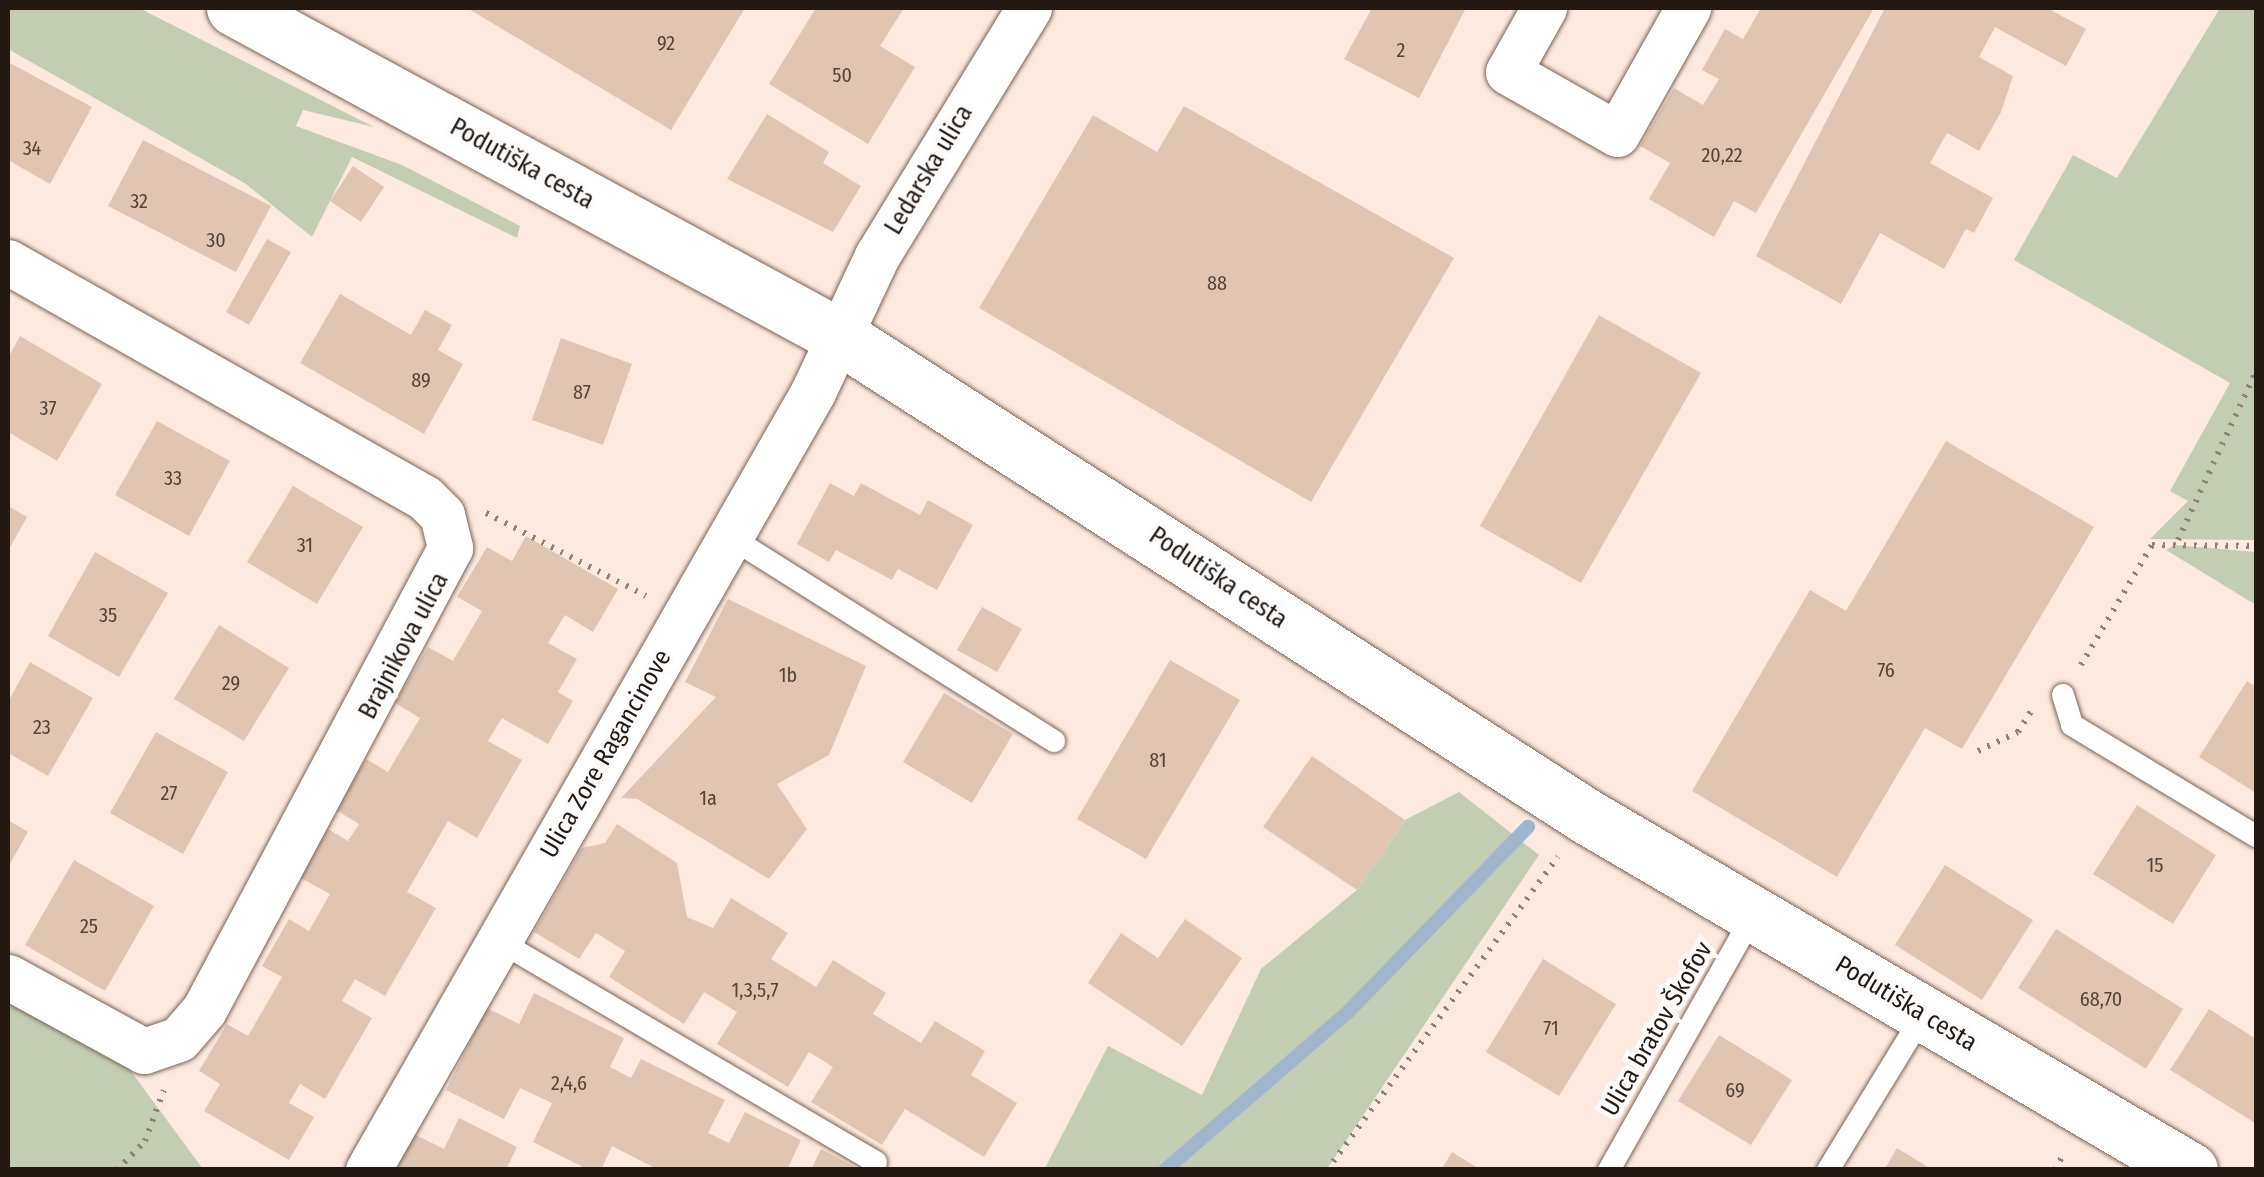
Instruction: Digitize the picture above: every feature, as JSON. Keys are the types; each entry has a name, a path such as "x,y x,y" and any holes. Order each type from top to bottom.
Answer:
{"main road":[{"name":"Podutiška cesta","path":"234,8 839,336 1586,816 2190,1170"}],"street":[{"name":"Ledarska ulica","path":"839,336 877,256 1028,8"},
{"path":"1544,8 1508,72 1617,134 1688,8"},
{"path":"8,262 425,498 448,530"},
{"name":"Ulica Zore Ragancinove","path":"368,1170 730,538 839,336"},
{"name":"Brajnikova ulica","path":"160,1049 204,1010 445,572 448,530"},
{"path":"8,977 120,1042 160,1049"}],"lane":[{"path":"730,538 1054,741"},
{"path":"2063,695 2072,725 2256,836"},
{"name":"Ulica bratov Škofov","path":"1609,1170 1754,915"},
{"path":"498,941 876,1162"},
{"path":"1828,1170 1923,1015"}],"path":[{"path":"2178,540 2256,371"},
{"path":"448,530 490,511 684,617"},
{"path":"1978,751 2063,695 2152,545 2178,540 2256,546"},
{"path":"1326,1170 1586,816"},
{"path":"117,1170 165,1103 160,1049"}],"green space":[{"path":"8,8 139,8 374,127 303,110 296,126 402,165 520,226 517,238 352,157 312,237 246,184 8,49"},
{"path":"2220,8 2256,8 2256,540 2150,539 2188,501 2170,491 2230,383 2014,260 2073,155 2117,178"},
{"path":"2174,545 2256,552 2256,605 2166,550"},
{"path":"1459,792 1539,855 1327,1169 1044,1170 1108,1046 1202,1095 1261,969 1357,890 1405,820"},
{"path":"8,995 116,1051 203,1169 8,1169"}],"building":[{"path":"467,8 745,8 671,130"},
{"path":"816,8 904,8 880,46 915,67 868,144 769,84"},
{"path":"1372,8 1466,8 1419,98 1344,59"},
{"path":"1761,8 1874,8 1756,213 1734,201 1714,237 1649,199 1670,163 1640,146 1674,88 1703,105 1719,79 1702,70 1725,29 1743,39"},
{"path":"1885,8 2047,8 2086,29 2066,66 1995,27 1979,57 2013,76 2001,112 1979,151 1947,133 1930,163 1993,198 1974,233 1966,229 1944,269 1880,233 1841,304 1756,256"},
{"path":"8,62 92,107 50,184 8,160"},
{"path":"1184,106 1454,258 1311,502 979,308 1093,115 1157,152"},
{"path":"767,114 829,152 823,163 861,186 833,232 727,179"},
{"path":"143,140 271,206 236,272 108,206"},
{"path":"353,166 384,187 361,222 330,201"},
{"path":"267,239 291,252 249,325 226,312"},
{"path":"340,294 411,335 425,310 452,325 438,350 463,364 424,434 300,363"},
{"path":"1599,315 1701,373 1581,583 1480,526"},
{"path":"20,336 102,384 57,461 8,432 8,358"},
{"path":"561,338 632,364 603,445 532,420"},
{"path":"157,421 230,461 189,536 115,495"},
{"path":"1946,441 2094,527 1962,749 1925,728 1837,877 1692,791 1810,590 1846,611"},
{"path":"830,483 854,496 861,483 920,515 928,500 973,525 937,590 898,569 892,580 836,550 829,562 797,544"},
{"path":"293,486 363,527 317,604 247,562"},
{"path":"8,506 27,517 8,551"},
{"path":"526,536 618,589 593,632 565,615 548,643 577,659 558,692 573,701 548,744 502,718 488,741 522,760 477,838 448,821 407,892 436,908 385,996 355,979 342,1001 372,1018 325,1099 300,1084 289,1103 314,1117 289,1160 204,1111 220,1084 199,1071 227,1024 248,1036 282,977 262,966 289,919 309,931 330,894 299,877 328,829 348,841 359,824 336,810 366,759 388,772 420,718 395,703 428,647 453,661 482,611 457,597 487,547 512,561"},
{"path":"95,552 168,593 119,677 48,636"},
{"path":"728,599 866,666 829,755 777,784 807,829 769,879 637,799 621,798 716,697 685,682"},
{"path":"982,607 1022,629 997,672 957,650"},
{"path":"219,625 289,668 244,741 174,699"},
{"path":"1170,660 1240,700 1146,859 1077,819"},
{"path":"30,662 93,698 48,776 8,753 8,702"},
{"path":"2247,681 2256,687 2256,793 2199,757"},
{"path":"944,693 1013,734 972,803 903,762"},
{"path":"156,732 228,772 183,854 110,813"},
{"path":"1312,756 1405,820 1357,890 1263,827"},
{"path":"2137,805 2216,855 2173,924 2093,874"},
{"path":"8,820 28,832 8,867"},
{"path":"617,824 677,863 687,917 713,928 731,898 788,933 771,959 816,987 833,960 886,993 873,1014 921,1043 935,1021 985,1051 971,1075 1017,1103 984,1157 905,1109 882,1145 811,1102 833,1067 809,1052 788,1087 717,1044 737,1012 704,992 684,1024 609,977 625,951 596,933 579,959 534,932 582,848 605,843"},
{"path":"74,860 154,906 105,991 25,945"},
{"path":"1945,865 2033,920 1982,1000 1895,945"},
{"path":"1185,919 1242,958 1182,1046 1088,983 1121,933 1158,958"},
{"path":"2056,929 2183,1009 2146,1069 2018,988"},
{"path":"1543,959 1616,1004 1559,1096 1486,1052"},
{"path":"534,993 624,1038 610,1067 631,1078 641,1059 725,1100 708,1133 729,1143 745,1112 801,1140 787,1170 659,1170 612,1146 601,1170 589,1170 533,1142 552,1103 520,1088 504,1119 446,1090 487,1008 519,1024"},
{"path":"2209,1009 2256,1039 2255,1123 2170,1070"},
{"path":"1719,1035 1792,1080 1751,1145 1678,1101"},
{"path":"459,1118 517,1147 506,1170 393,1170 412,1133 444,1149"},
{"path":"1897,1148 1933,1170 1884,1170"},
{"path":"821,1149 860,1170 811,1170"},
{"path":"1452,1152 1481,1170 1441,1170"}],"waterway":[{"path":"1165,1170 1349,1011 1528,827"}]}
